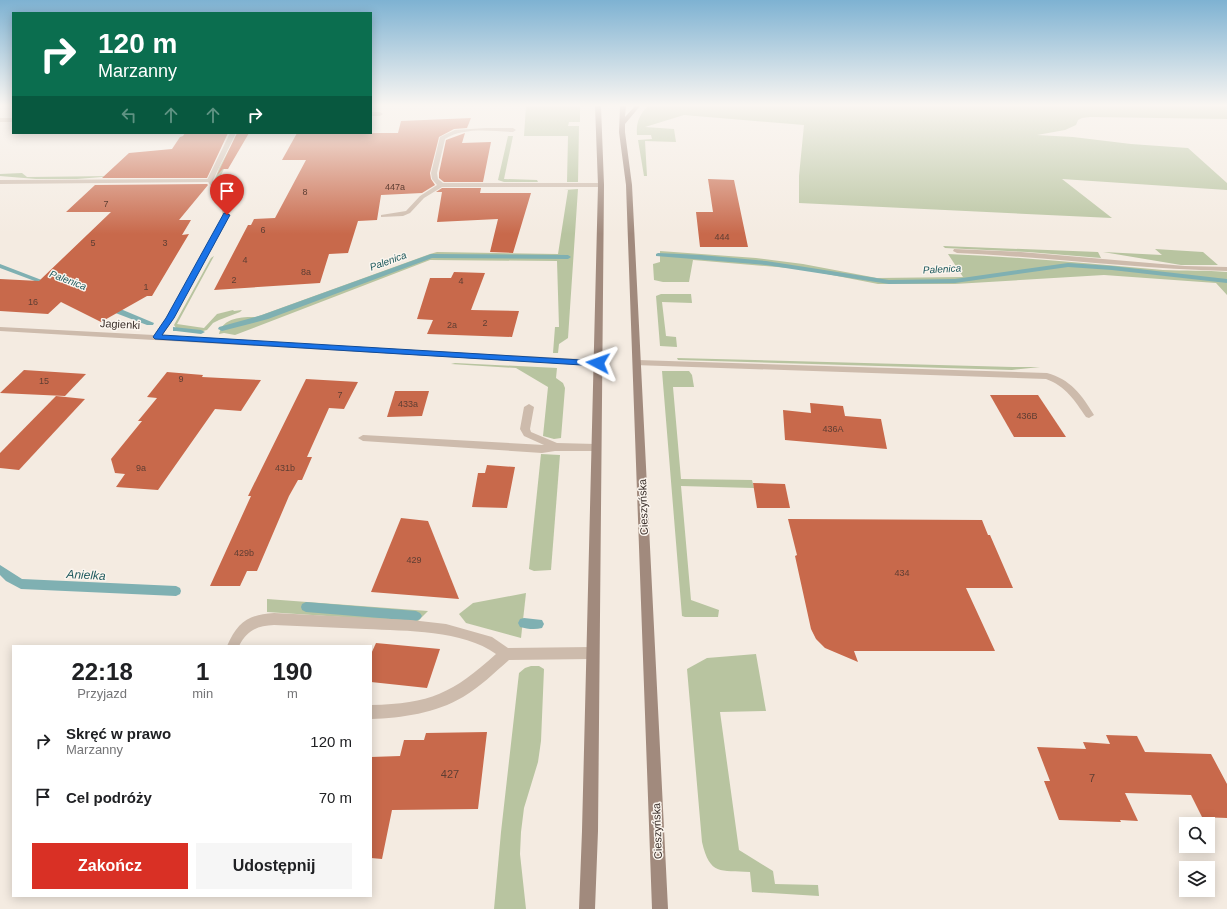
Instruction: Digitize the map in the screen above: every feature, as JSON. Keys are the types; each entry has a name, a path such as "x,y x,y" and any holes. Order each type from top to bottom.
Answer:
{"main road":[{"path":"587,909 601,185 600,148"},
{"name":"Cieszyńska","path":"625,148 629,185 660,909"}],"street":[{"path":"210,180 225,148"},
{"path":"440,148 434,173 435,179 441,185"},
{"path":"0,182 210,180"},
{"path":"157,337 170,318 227,215 226,207 210,180"},
{"path":"383,216 408,212 422,197 441,185 601,185"},
{"path":"957,251 1021,254 1185,268 1227,269"},
{"name":"Jagienki","path":"0,328 598,363"},
{"path":"637,363 1047,376 1058,379 1066,384 1089,415"},
{"path":"529,407 525,429 527,434 556,447"},
{"path":"363,438 542,449 556,447 596,448"},
{"path":"234,645 237,638 248,623 258,620 274,619 411,626 446,630 488,641 506,654 592,654"},
{"path":"372,712 391,712 420,706 450,697 477,679 506,654"}],"green space":[{"path":"230,148 234,148 221,175 232,199 226,198 215,179"},
{"path":"505,148 510,148 504,179 537,180 538,182 504,182 498,180"},
{"path":"568,148 579,148 578,182 567,182"},
{"path":"639,148 645,148 647,176 644,176"},
{"path":"802,148 1188,148 1227,183 1227,190 1062,179 1112,218 799,203 799,176"},
{"path":"22,173 27,177 114,176 77,179 36,179 0,176 0,174"},
{"path":"578,189 568,338 559,344 558,353 553,353 555,327 559,327 557,261 430,260 235,335 224,333 219,334 224,324 234,319 256,317 437,252 558,254 568,190 564,190"},
{"path":"943,246 1098,252 1101,258 1028,252 945,248"},
{"path":"1155,249 1203,252 1218,265 1181,265 1103,252 1162,255"},
{"path":"660,251 756,258 803,264 877,278 963,277 948,254 1163,270 1219,271 1227,272 1227,295 1216,283 1104,275 955,284 878,284 801,269 693,260 689,282 663,282 654,280 653,264 660,262"},
{"path":"214,256 177,324 204,328 217,314 233,310 242,310 213,323 207,330 203,331 176,328 174,325 211,258"},
{"path":"661,294 691,294 692,303 662,302 666,336 676,337 677,347 660,346 656,296"},
{"path":"677,358 1040,367 1012,370 678,360"},
{"path":"451,364 557,368 556,378 563,383 565,388 561,438 554,439 543,436 548,387 516,368"},
{"path":"662,371 689,371 692,375 694,387 673,387 681,479 752,480 754,488 681,486 691,600 719,610 718,617 682,616"},
{"path":"541,454 560,455 551,570 534,571 529,569"},
{"path":"526,593 521,638 466,623 459,614 473,603"},
{"path":"267,599 428,611 417,622 267,612"},
{"path":"756,654 766,711 720,712 739,850 773,871 775,884 818,885 819,896 752,892 750,872 724,871 713,866 705,853 702,842 687,669 707,658"},
{"path":"539,666 544,669 541,741 538,762 524,808 521,832 520,854 526,909 494,909 519,673 525,668"}],"building":[{"path":"221,148 207,178 102,178 129,153 172,149"},
{"path":"230,148 240,148 228,169 223,169 217,175"},
{"path":"288,148 436,148 430,173 431,179 435,185 422,193 381,195 377,220 358,221 348,253 329,254 320,283 214,290 248,225 251,225 254,219 275,218 306,160 282,160"},
{"path":"444,148 490,148 483,182 444,182 439,178"},
{"path":"708,179 734,180 748,247 700,247 696,212 713,212"},
{"path":"95,185 208,185 179,220 191,220 182,235 189,234 152,296 147,296 101,322 61,302 48,314 0,311 0,279 39,281 111,212 66,212"},
{"path":"442,188 481,188 480,193 531,193 513,253 490,252 498,219 437,222 442,192 436,192"},
{"path":"454,272 485,273 471,310 519,311 512,337 427,334 433,320 417,319 430,278 451,278"},
{"path":"24,370 86,374 65,396 0,393"},
{"path":"167,372 203,375 202,377 261,380 241,411 215,409 158,490 116,487 125,474 115,473 111,459 142,421 138,421 157,398 147,397"},
{"path":"306,379 358,382 344,409 329,408 307,457 312,457 302,480 298,480 289,496 257,571 247,571 240,586 210,586 251,496 248,496"},
{"path":"395,391 429,391 422,416 387,417"},
{"path":"990,395 1038,395 1066,437 1014,437"},
{"path":"56,396 85,399 19,470 0,468 0,453"},
{"path":"810,403 843,406 845,416 881,419 887,449 785,440 783,410 811,413"},
{"path":"487,465 515,467 507,508 472,507 478,473 485,473"},
{"path":"753,483 785,484 790,508 757,508"},
{"path":"401,518 428,521 459,599 371,592"},
{"path":"788,519 982,520 1013,588 966,588 995,651 854,651 858,662 825,648 816,639 811,629 795,556 797,555"},
{"path":"376,643 440,649 427,688 372,682 372,652"},
{"path":"487,732 478,809 392,810 382,859 372,858 372,757 400,756 404,740 424,740 426,733"},
{"path":"1106,735 1137,736 1145,752 1211,754 1227,784 1227,818 1202,817 1191,795 1125,793 1138,821 1120,820 1121,822 1059,820 1044,781 1050,781 1037,747 1086,749 1083,742 1110,744"}],"waterway":[{"name":"Palenica","path":"658,255 766,263 889,282 955,281 1068,265 1112,268 1227,281"},
{"name":"Palenica","path":"222,329 265,317 431,256 568,257"},
{"name":"Palenica","path":"0,266 50,285"},
{"name":"Palenica","path":"108,307 150,323"},
{"name":"Palenica","path":"176,329 201,332"},
{"name":"Anielka","path":"0,569 10,578 21,584 176,591"},
{"name":"Anielka","path":"306,607 416,616"},
{"name":"Anielka","path":"524,623 538,624"}],"route":[{"path":"227,215 170,318 157,337 598,363"}]}
